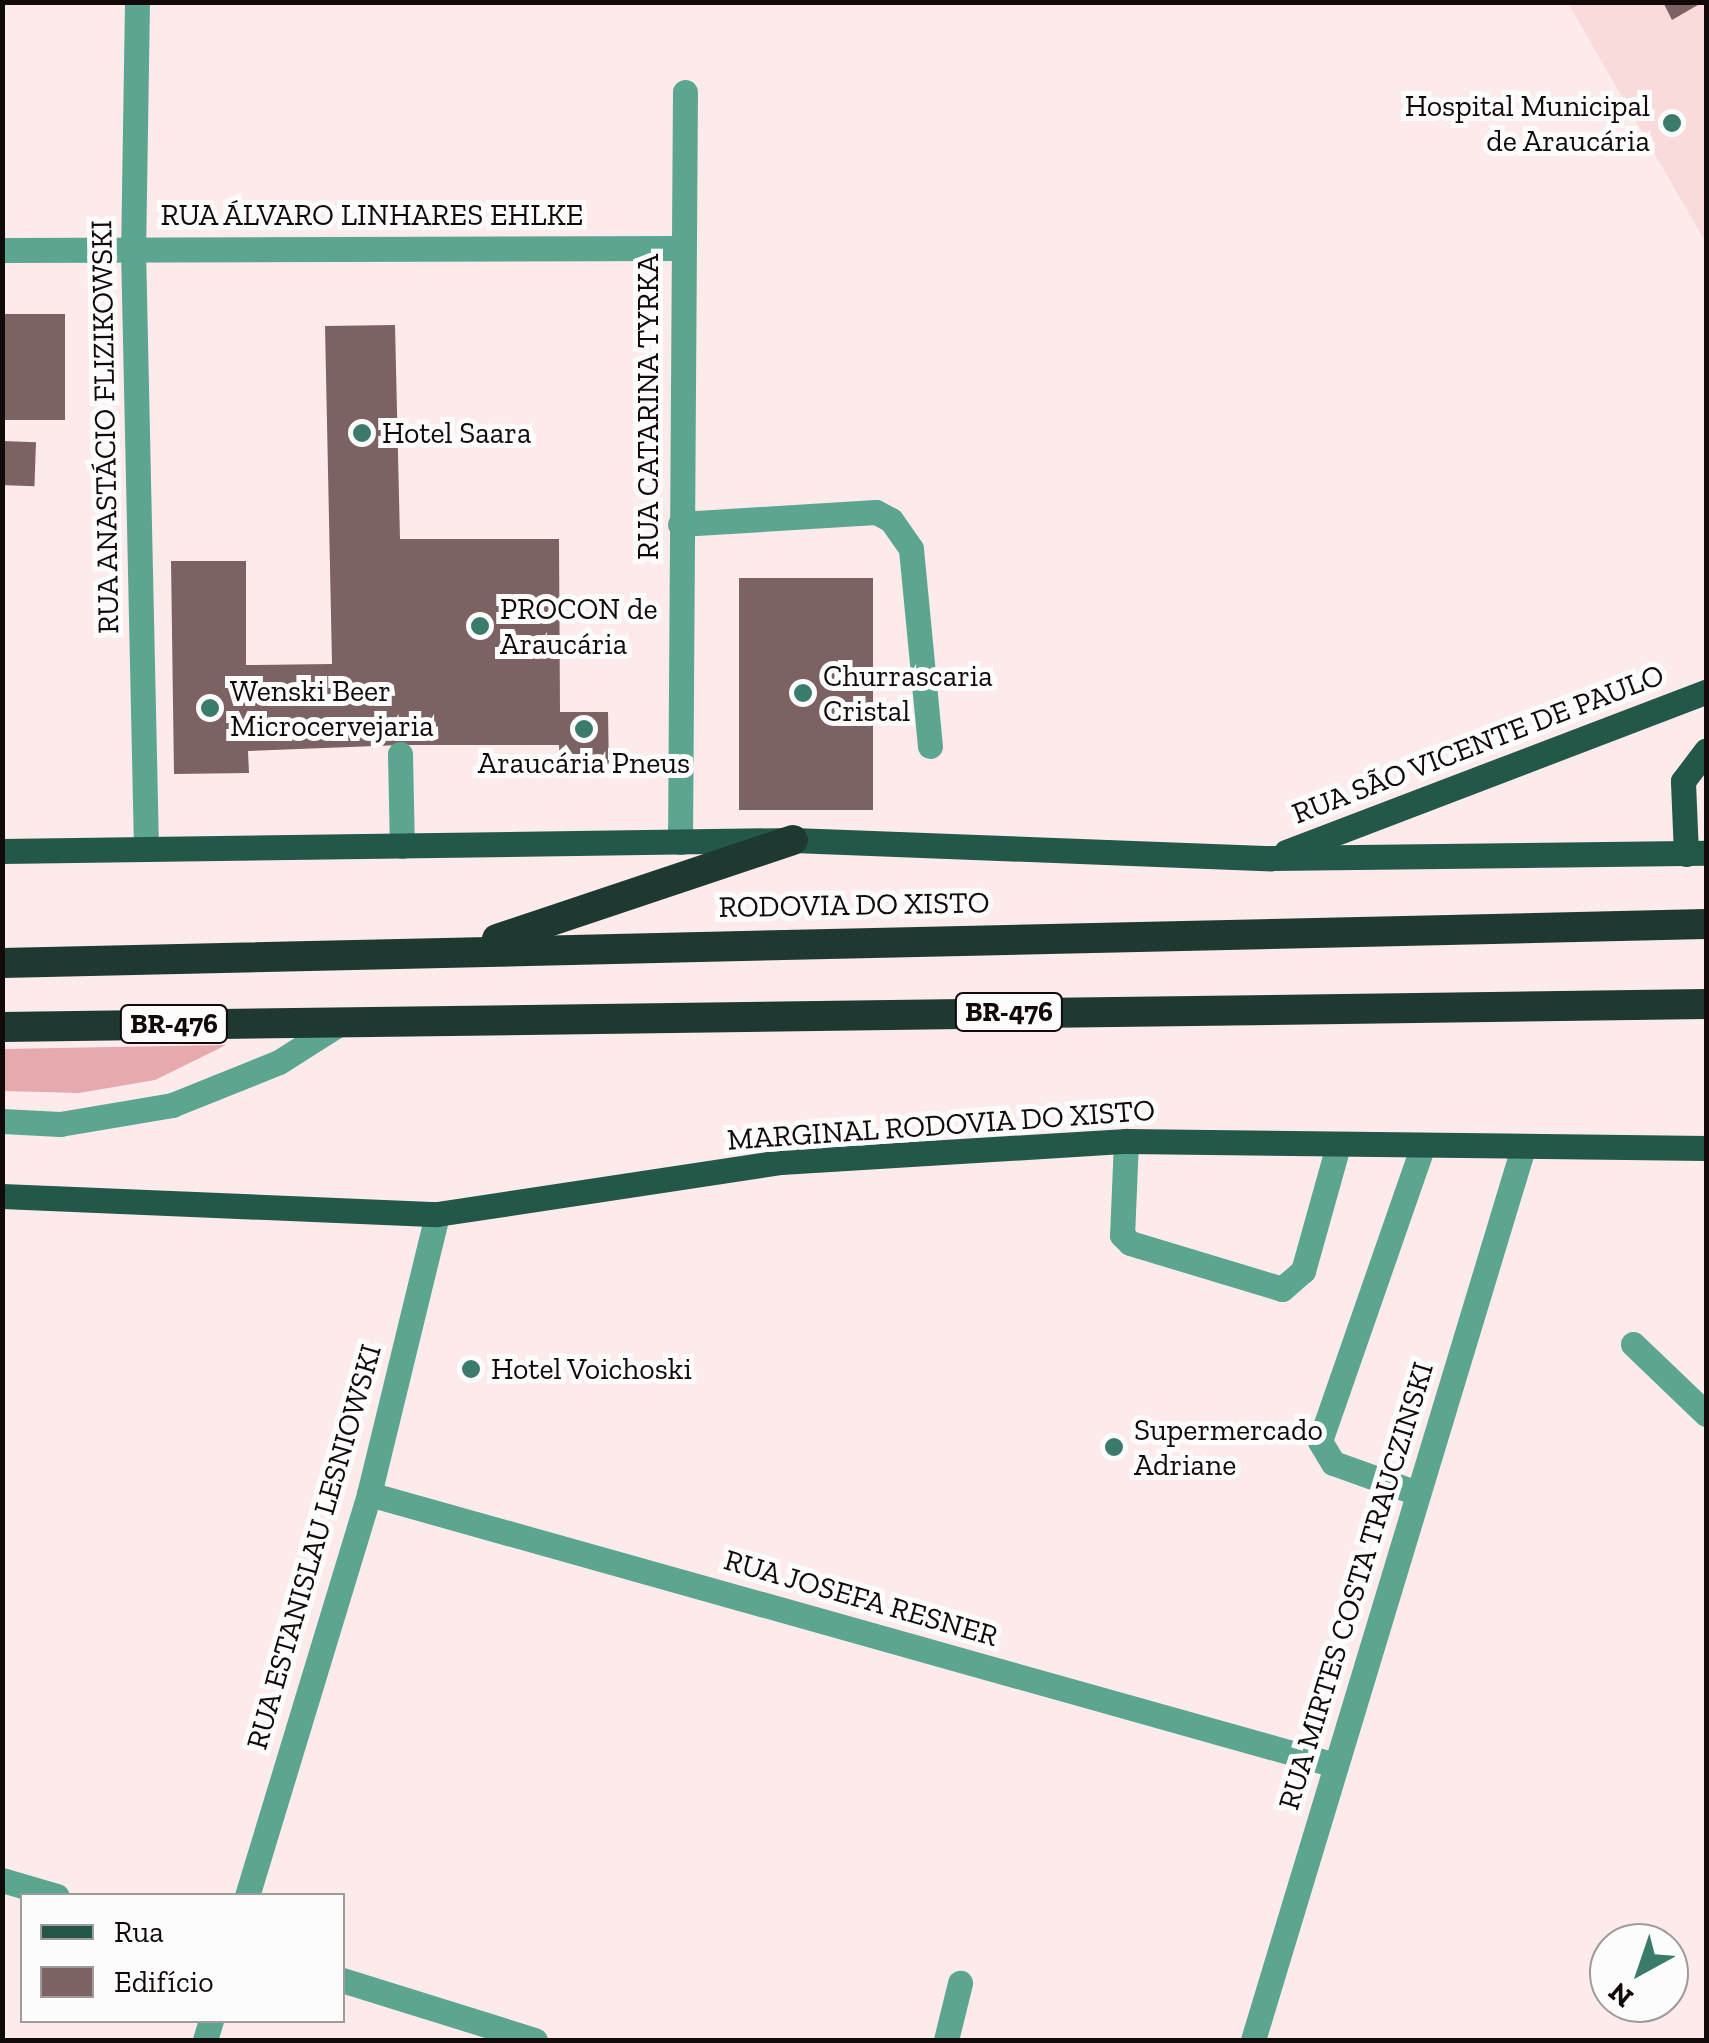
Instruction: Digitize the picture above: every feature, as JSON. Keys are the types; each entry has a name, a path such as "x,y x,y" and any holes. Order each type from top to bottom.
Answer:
{"highway":[{"path":"467,949 793,840"},
{"name":"RODOVIA DO XISTO","path":"2,963 467,949 1706,924"},
{"path":"1673,1004 1706,1014"},
{"name":"BR-476","path":"2,1028 344,1020 1706,1004"}],"main road":[{"name":"RUA SÃO VICENTE DE PAULO","path":"1272,858 1706,692"},
{"path":"2,852 793,840 1272,858 1696,854 1683,781 1706,751"},
{"name":"MARGINAL RODOVIA DO XISTO","path":"2,1196 437,1214 781,1162 1126,1142 1703,1151"}],"street":[{"name":"RUA ANASTÁCIO FLIZIKOWSKI","path":"138,2 133,248 146,850"},
{"name":"RUA CATARINA TYRKA","path":"680,842 685,92"},
{"name":"RUA ÁLVARO LINHARES EHLKE","path":"2,250 681,248"},
{"path":"680,524 876,512 891,520 911,548 930,746"},
{"path":"400,754 402,846"},
{"path":"2,1121 60,1124 172,1105 279,1062 344,1020"},
{"path":"1126,1142 1122,1235 1144,1250 1282,1289 1303,1271 1338,1146"},
{"path":"1417,1493 1333,1463 1320,1440 1422,1148"},
{"name":"RUA MIRTES COSTA TRAUCZINSKI","path":"1254,2040 1522,1150"},
{"name":"RUA ESTANISLAU LESNIOWSKI","path":"248,1893 369,1494 437,1214"},
{"path":"1634,1344 1706,1414"},
{"name":"RUA JOSEFA RESNER","path":"369,1494 1335,1766"},
{"path":"2,1880 47,1893"},
{"path":"345,1981 535,2040"},
{"path":"946,2040 960,1982"}],"shaded area":[{"name":"Hospital Municipal de Araucária","path":"1568,3 1706,3 1706,243"},
{"path":"226,1045 155,1080 79,1093 3,1091 3,1049"}],"building":[{"path":"1663,2 1703,2 1672,20"},
{"path":"4,314 65,314 65,420 4,420"},
{"path":"395,325 400,539 559,539 560,712 608,712 609,770 560,770 559,745 401,745 248,751 249,773 174,774 171,561 246,561 246,665 332,664 325,326"},
{"path":"2,441 36,442 34,486 2,485"},
{"name":"Churrascaria Cristal","path":"739,578 873,578 873,810 739,810"}],"place":[{"name":"Hospital Municipal de Araucária","path":"1672,123"},
{"name":"Hotel Saara","path":"362,433"},
{"name":"PROCON de Araucária","path":"480,626"},
{"name":"Churrascaria Cristal","path":"803,693"},
{"name":"Wenski Beer Microcervejaria","path":"210,708"},
{"name":"Araucária Pneus","path":"584,729"},
{"name":"Hotel Voichoski","path":"471,1369"},
{"name":"Supermercado Adriane","path":"1114,1447"}]}
